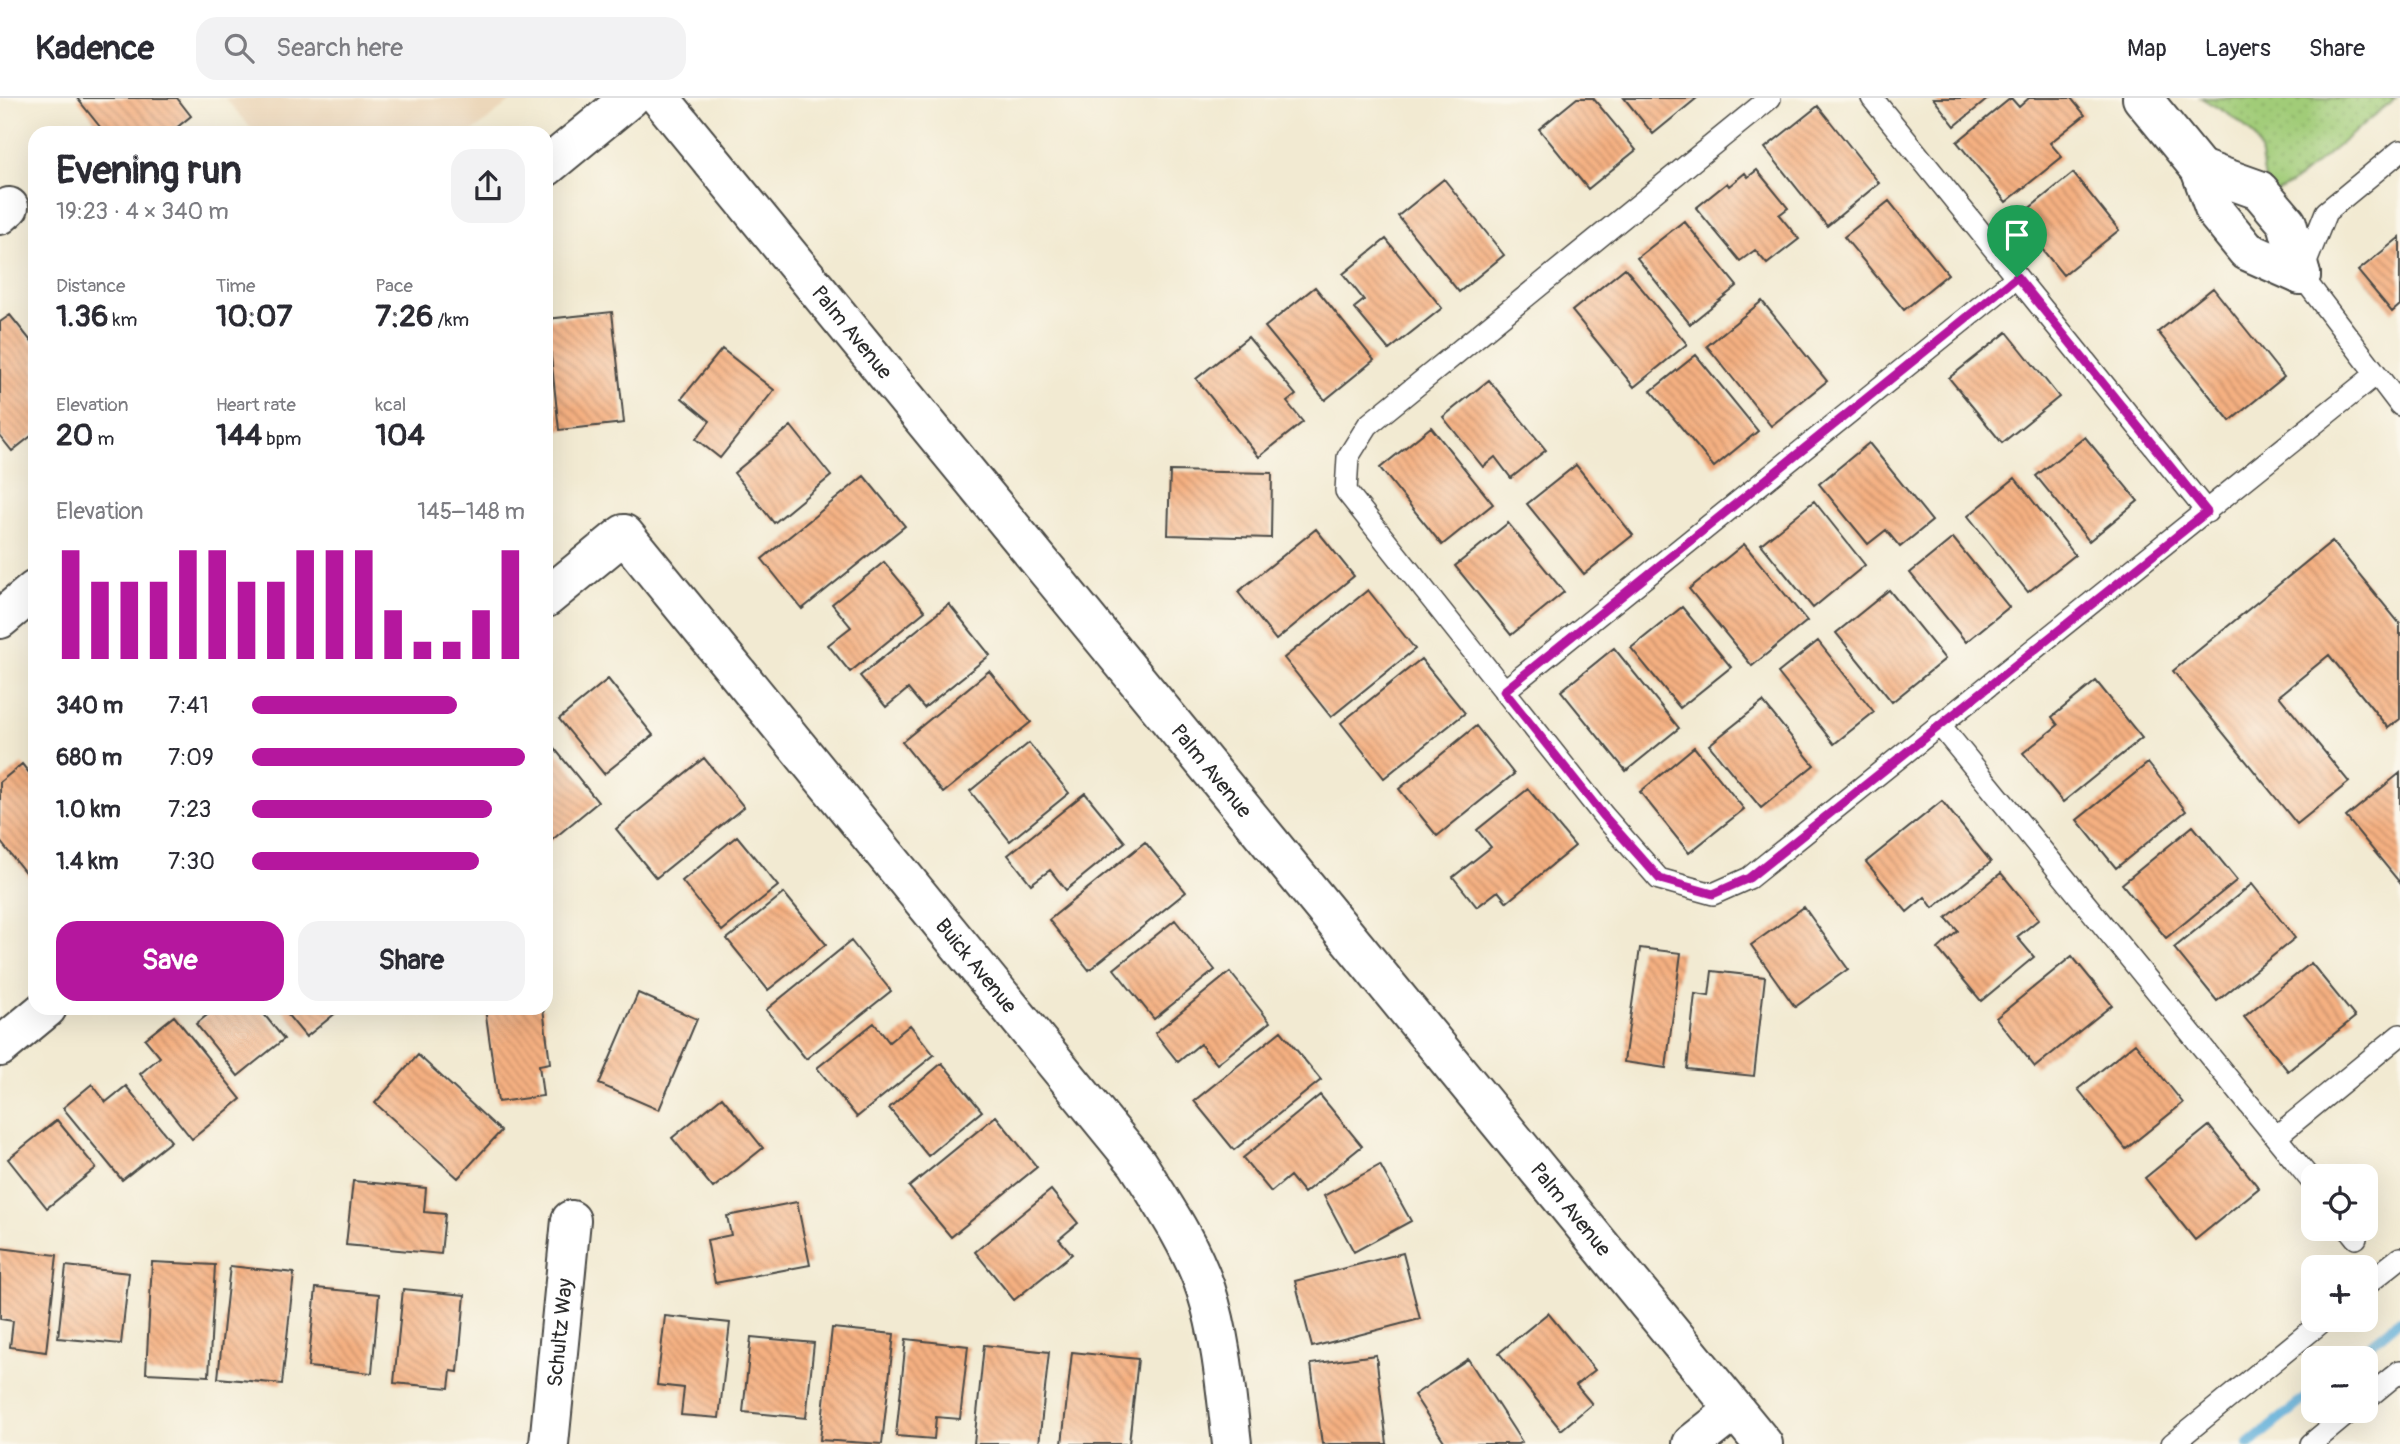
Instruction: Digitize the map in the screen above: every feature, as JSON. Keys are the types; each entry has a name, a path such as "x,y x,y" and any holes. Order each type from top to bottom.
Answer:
{"street":[{"path":"553,161 630,98"},
{"name":"Palm Avenue","path":"660,98 1763,1444"},
{"path":"2142,98 2200,169 2216,213 2247,251 2301,275"},
{"name":"Buick Avenue","path":"553,592 624,534 1137,1163 1175,1222 1206,1290 1222,1362 1232,1444"},
{"path":"0,619 28,596"},
{"path":"0,1046 38,1015"},
{"name":"Schultz Way","path":"550,1444 571,1220"},
{"path":"1692,1444 1735,1410"}],"lane":[{"path":"1770,98 1368,425 1348,457 1346,491 1603,815 1660,879 1713,894 1749,878 2375,375"},
{"path":"1872,98 2207,512"},
{"path":"2400,151 2326,212 2301,275 2400,405"},
{"path":"1504,691 2017,277"},
{"path":"1939,724 2301,1167"},
{"path":"2277,1136 2400,1035"},
{"path":"2378,1275 2400,1258"},
{"path":"2172,1444 2309,1332"},
{"path":"2378,1389 2400,1371"},
{"path":"2311,1444 2336,1423"}],"shaded area":[{"path":"225,98 515,98 480,126 249,126"}],"green space":[{"path":"2201,98 2396,98 2295,181 2272,195 2266,182 2257,142 2247,128"}],"building":[{"path":"77,98 177,98 191,116 179,126 99,126"},
{"path":"1577,98 1593,98 1636,150 1588,189 1539,129"},
{"path":"1624,98 1697,98 1653,134"},
{"path":"1933,98 1989,98 1955,126"},
{"path":"2011,98 2019,107 2029,98 2071,98 2085,115 2050,143 2062,157 2006,202 1957,142"},
{"path":"1818,106 1879,183 1827,226 1765,148"},
{"path":"1757,170 1788,208 1779,215 1799,239 1767,264 1755,250 1740,261 1696,208 1727,183 1729,186 1745,173 1748,177"},
{"path":"2073,173 2119,230 2063,275 2017,218"},
{"path":"1444,179 1504,255 1459,292 1398,216"},
{"path":"1889,201 1948,274 1904,310 1844,237"},
{"path":"1684,221 1737,286 1690,324 1637,258"},
{"path":"2400,237 2400,305 2392,312 2358,271"},
{"path":"1386,239 1442,308 1389,350 1354,308 1364,300 1343,274"},
{"path":"1625,268 1687,344 1634,387 1572,311"},
{"path":"1315,287 1374,360 1325,400 1265,327"},
{"path":"2213,288 2284,377 2230,421 2158,332"},
{"path":"1762,301 1827,381 1771,426 1707,346"},
{"path":"612,312 624,423 559,430 553,374 553,318"},
{"path":"10,315 28,337 28,438 12,451 0,436 0,322"},
{"path":"2007,332 2059,397 2002,443 1949,378"},
{"path":"1248,337 1296,395 1287,402 1303,422 1259,457 1196,379"},
{"path":"722,349 774,390 720,458 696,439 710,421 682,398"},
{"path":"1696,355 1758,431 1714,467 1651,391"},
{"path":"1489,380 1546,450 1511,478 1495,457 1483,467 1443,417"},
{"path":"791,426 831,476 774,523 734,473"},
{"path":"1431,427 1493,504 1442,545 1380,468"},
{"path":"2085,437 2138,501 2089,541 2036,476"},
{"path":"1869,443 1932,521 1900,547 1886,530 1868,544 1819,484"},
{"path":"1576,465 1633,535 1584,574 1527,504"},
{"path":"1170,471 1272,473 1271,538 1168,535"},
{"path":"864,476 905,526 802,609 762,559"},
{"path":"2015,478 2075,555 2028,592 1968,516"},
{"path":"1814,501 1865,565 1813,608 1761,544"},
{"path":"1508,523 1564,592 1511,635 1455,566"},
{"path":"1316,529 1354,576 1276,640 1238,592"},
{"path":"1953,538 2009,607 1966,642 1910,573"},
{"path":"2332,541 2400,624 2400,719 2388,728 2329,655 2279,696 2349,782 2297,824 2173,671"},
{"path":"1744,544 1807,621 1752,666 1689,589"},
{"path":"884,562 925,611 850,672 828,645 851,627 832,604"},
{"path":"1368,590 1415,649 1331,717 1284,658"},
{"path":"1889,590 1945,659 1892,702 1836,633"},
{"path":"949,604 990,655 924,708 908,689 886,707 860,676"},
{"path":"1682,607 1731,667 1680,708 1631,648"},
{"path":"1818,641 1874,712 1834,744 1778,673"},
{"path":"1614,648 1679,728 1626,771 1561,691"},
{"path":"1421,659 1465,713 1384,778 1341,723"},
{"path":"989,671 1031,722 943,793 902,742"},
{"path":"608,679 653,735 604,774 559,719"},
{"path":"2096,681 2142,738 2063,802 2023,753 2058,725 2052,717"},
{"path":"1763,702 1814,765 1761,808 1709,745"},
{"path":"1476,726 1514,774 1437,836 1399,789"},
{"path":"1029,743 1069,793 1010,841 970,791"},
{"path":"553,747 598,802 553,839"},
{"path":"1694,747 1744,809 1689,853 1640,792"},
{"path":"704,758 744,807 656,878 616,829"},
{"path":"2148,763 2186,811 2116,868 2077,820"},
{"path":"22,764 28,771 28,876 0,841 0,782"},
{"path":"2400,773 2400,883 2346,817"},
{"path":"1528,789 1575,846 1507,902 1498,891 1477,907 1453,877 1491,847 1477,830"},
{"path":"1085,793 1125,842 1066,890 1050,870 1031,884 1008,855"},
{"path":"1942,801 1991,862 1933,908 1925,897 1907,912 1866,862"},
{"path":"2193,826 2237,880 2166,938 2122,884"},
{"path":"737,836 778,886 722,931 682,881"},
{"path":"1145,842 1186,892 1089,970 1049,920"},
{"path":"2001,873 2039,919 2017,937 2034,957 1981,1001 1938,949 1958,931 1946,918"},
{"path":"2252,884 2295,938 2217,1001 2174,948"},
{"path":"784,893 826,944 768,990 727,939"},
{"path":"1804,907 1848,969 1795,1007 1751,945"},
{"path":"1175,920 1215,970 1154,1019 1114,969"},
{"path":"851,941 891,991 806,1059 766,1010"},
{"path":"1640,948 1681,953 1666,1068 1624,1062"},
{"path":"2072,956 2112,1005 2035,1067 1996,1018"},
{"path":"2311,963 2355,1017 2288,1071 2244,1017"},
{"path":"1712,971 1765,977 1754,1076 1687,1069 1695,994 1709,996"},
{"path":"1230,972 1270,1022 1217,1064 1200,1044 1178,1062 1155,1033"},
{"path":"638,993 697,1019 659,1110 599,1084"},
{"path":"207,1015 265,1015 284,1039 238,1076 196,1024"},
{"path":"288,1015 333,1015 306,1037"},
{"path":"486,1015 544,1015 550,1063 539,1065 543,1096 498,1102"},
{"path":"174,1016 241,1099 192,1139 140,1074 160,1057 145,1039"},
{"path":"874,1023 889,1042 910,1025 934,1055 857,1117 817,1068"},
{"path":"1281,1031 1321,1080 1234,1150 1194,1101"},
{"path":"2135,1043 2183,1103 2126,1149 2078,1089"},
{"path":"418,1055 501,1131 458,1178 375,1103"},
{"path":"942,1063 982,1111 928,1156 889,1108"},
{"path":"92,1084 106,1102 126,1086 171,1141 122,1180 63,1108"},
{"path":"1320,1095 1362,1146 1304,1193 1290,1176 1271,1192 1243,1158"},
{"path":"722,1097 763,1148 713,1188 672,1138"},
{"path":"996,1116 1037,1167 951,1237 909,1187"},
{"path":"57,1120 96,1168 47,1208 8,1159"},
{"path":"2209,1126 2259,1188 2195,1240 2145,1178"},
{"path":"1380,1165 1411,1221 1354,1252 1324,1196"},
{"path":"353,1181 426,1188 424,1212 445,1214 441,1254 346,1245"},
{"path":"1051,1190 1078,1223 1059,1239 1072,1254 1014,1300 975,1252"},
{"path":"797,1202 810,1265 715,1283 707,1240 731,1235 727,1216"},
{"path":"0,1248 57,1255 46,1352 10,1347 13,1321 0,1319"},
{"path":"1403,1253 1420,1319 1312,1347 1295,1281"},
{"path":"152,1262 215,1265 209,1376 146,1373"},
{"path":"66,1266 129,1273 121,1344 58,1338"},
{"path":"230,1266 294,1273 282,1384 218,1378"},
{"path":"316,1288 379,1294 372,1373 308,1367"},
{"path":"403,1289 465,1295 458,1372 451,1371 449,1388 394,1383"},
{"path":"1548,1313 1595,1370 1576,1385 1592,1404 1561,1430 1499,1353"},
{"path":"665,1316 730,1323 719,1418 681,1415 684,1388 657,1385"},
{"path":"832,1328 894,1334 882,1444 820,1440"},
{"path":"751,1337 814,1343 806,1418 743,1412"},
{"path":"906,1339 968,1346 960,1419 936,1417 934,1439 896,1436"},
{"path":"984,1345 1049,1352 1039,1444 974,1444"},
{"path":"1072,1352 1138,1359 1129,1444 1062,1444"},
{"path":"1376,1355 1387,1444 1322,1444 1311,1364"},
{"path":"1468,1359 1522,1442 1446,1444 1414,1395"}],"waterway":[{"path":"2369,1346 2400,1320"},
{"path":"2249,1444 2301,1402"}],"route":[{"path":"2017,277 2207,512 1749,878 1713,894 1660,879 1603,815 1504,691 2017,277"}]}
